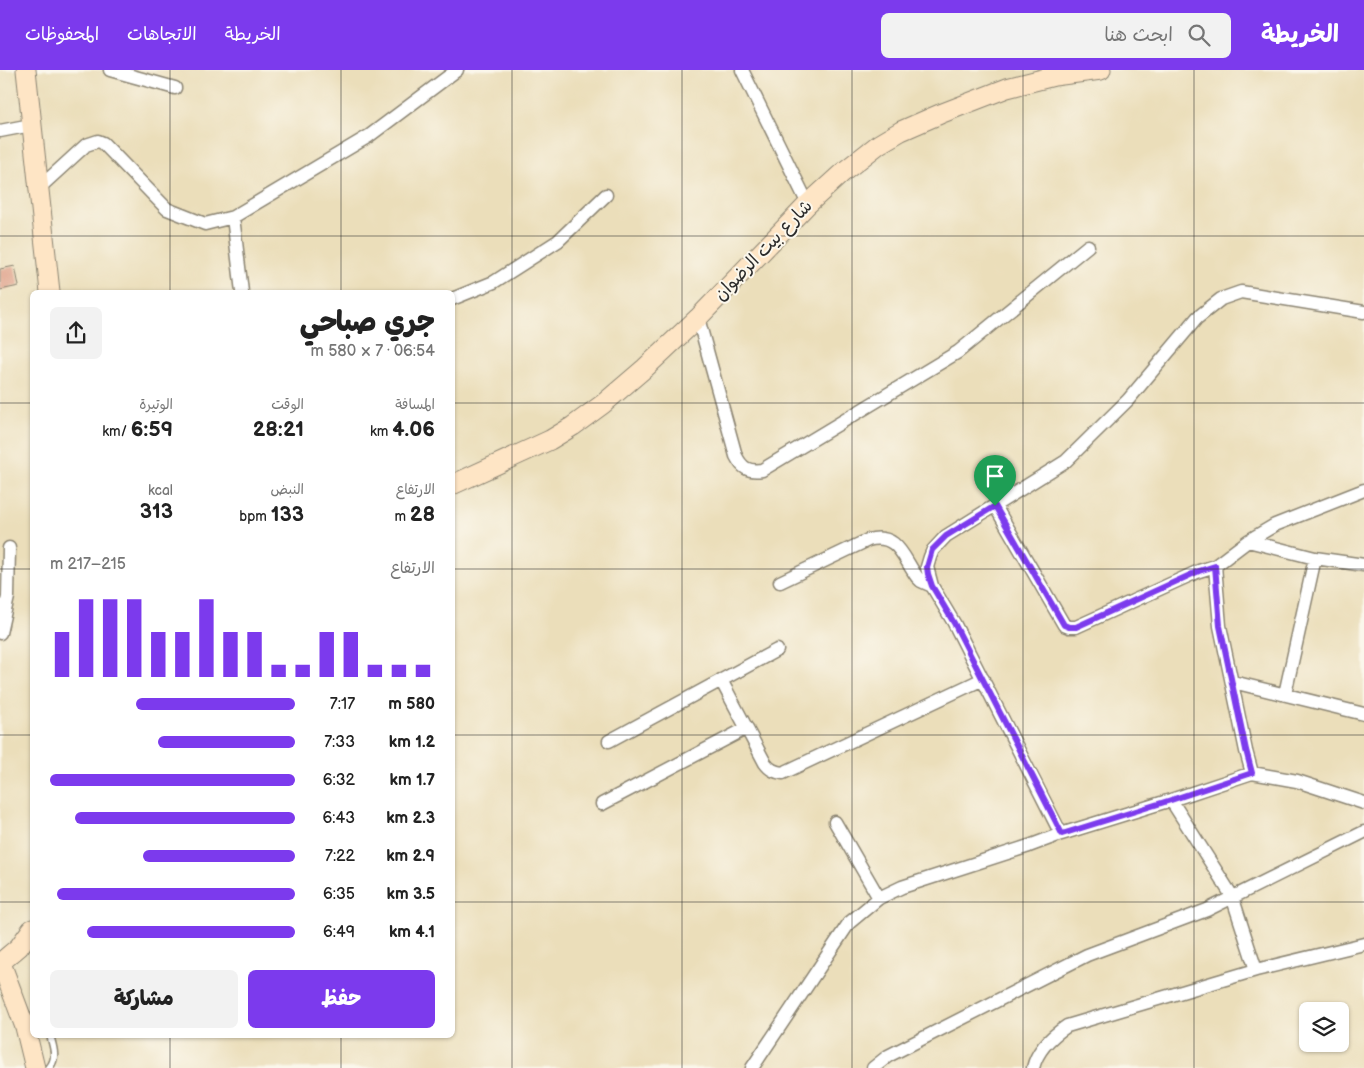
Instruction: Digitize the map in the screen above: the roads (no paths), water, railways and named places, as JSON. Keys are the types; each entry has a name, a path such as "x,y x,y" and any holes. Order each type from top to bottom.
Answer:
{"street":[{"path":"26,70 50,290"},
{"path":"110,70 175,88"},
{"path":"39,188 86,145 98,141 103,143 167,209 205,224 233,216 370,136 457,70"},
{"path":"742,70 808,204"},
{"name":"شارع بيت الرضوان","path":"455,484 532,448 573,426 603,404 698,318 808,204 859,159 902,131 966,103 1007,88 1054,76 1101,70"},
{"path":"0,131 31,125"},
{"path":"455,298 494,282 558,240 606,195"},
{"path":"233,216 242,290"},
{"path":"698,318 736,456 746,470 762,470 958,352 1088,246"},
{"path":"1062,834 954,623 932,586 927,567 932,550 946,536 1066,461 1128,400 1197,318 1221,299 1241,292 1364,312"},
{"path":"995,506 1064,625 1076,627 1199,571 1215,566 1248,541 1275,525 1364,490"},
{"path":"780,582 868,540 881,538 896,545 921,581 932,586"},
{"path":"1248,541 1315,558 1364,565"},
{"path":"0,633 10,580 9,548"},
{"path":"1285,694 1315,558"},
{"path":"1215,566 1220,626 1252,773"},
{"path":"609,741 777,650"},
{"path":"721,680 769,768 783,773 983,679"},
{"path":"1233,682 1364,714"},
{"path":"602,804 747,728"},
{"path":"752,1068 849,924 879,898 902,886 1252,773 1297,782 1364,803"},
{"path":"1171,800 1232,896 1256,970"},
{"path":"835,822 879,898"},
{"path":"873,1068 888,1056 1088,954 1207,910 1364,832"},
{"path":"30,932 19,947 0,962 21,1009 35,1068"},
{"path":"1034,1068 1035,1057 1057,1033 1067,1026 1256,970 1364,944"}],"lane":[{"path":"49,1068 55,1060 51,1038"}]}
